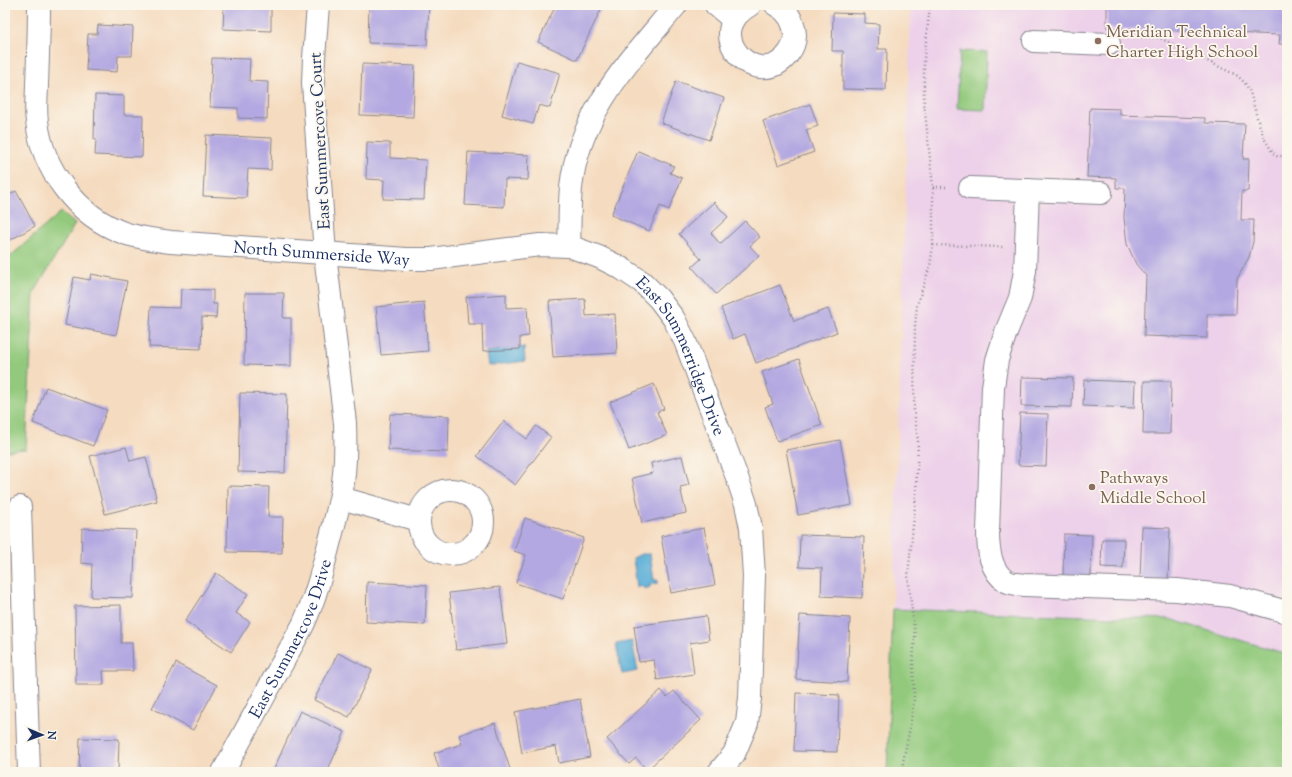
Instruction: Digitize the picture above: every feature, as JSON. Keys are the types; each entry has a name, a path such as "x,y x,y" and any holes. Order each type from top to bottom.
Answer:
{"street":[{"name":"North Summerside Way","path":"39,5 36,120 42,145 51,168 64,188 81,206 123,233 147,239 324,254 406,259 431,259 540,245 569,246"},
{"name":"East Summercove Court","path":"318,5 313,83 324,254"},
{"path":"569,246 571,187 576,162 592,115 619,74 676,5"},
{"path":"716,5 734,20"},
{"path":"750,5 741,10 734,20 730,32 731,39 732,45 738,56 748,64 760,67 773,66 784,59 792,49 795,37 794,24 787,13 776,5"},
{"path":"1034,41 1109,44"},
{"path":"970,188 1101,193"},
{"path":"1028,190 1025,271 1020,298 1006,332 997,360 993,387 988,550 994,569 1006,581 1024,585 1177,590 1230,596 1287,612"},
{"name":"East Summerridge Drive","path":"569,246 599,257 626,271 642,282 659,299 674,319 684,341 746,504 751,528 754,576 750,698 747,723 734,754 719,772"},
{"name":"East Summercove Drive","path":"223,772 303,625 313,602 321,578 341,498 346,448 345,423 324,254"},
{"path":"341,498 418,520"},
{"path":"20,507 29,772"}],"path":[{"path":"902,772 914,700 913,660 915,637 908,576 916,496 918,441 914,410 915,326 917,305 930,266 933,245 933,186 924,102 924,59 930,5"},
{"path":"1109,44 1117,37 1160,38 1238,76 1245,83 1250,92 1264,138 1273,153 1277,156 1287,156"},
{"path":"933,245 1026,248"}],"shaded area":[{"path":"911,5 1287,5 1287,654 1169,619 893,609"}],"green space":[{"path":"960,51 987,52 985,110 957,109"},
{"path":"61,212 75,224 34,293 26,449 5,452 5,261"},
{"path":"893,609 1169,619 1287,654 1287,772 887,772"}],"water":[{"path":"524,347 525,361 488,366 486,352"},
{"path":"641,554 650,554 654,580 658,580 658,583 651,584 650,587 645,589 641,586 637,587 633,558"},
{"path":"632,641 638,671 622,674 616,644"}],"building":[{"path":"224,5 271,5 271,31 223,29"},
{"path":"369,5 429,5 427,45 368,43"},
{"path":"556,5 603,5 577,60 538,42"},
{"path":"1107,5 1287,5 1287,44 1279,44 1280,35 1107,28"},
{"path":"833,13 865,14 865,23 879,24 878,49 887,49 886,90 843,89 843,51 832,51"},
{"path":"98,25 133,27 132,56 118,56 117,72 86,70 88,34 97,34"},
{"path":"212,58 250,59 249,81 268,82 267,119 238,118 238,108 210,107"},
{"path":"517,61 560,73 550,108 539,105 533,124 502,115"},
{"path":"362,64 415,66 413,117 360,115"},
{"path":"676,81 724,98 709,140 661,123"},
{"path":"95,95 124,96 124,115 143,115 142,157 95,155"},
{"path":"810,104 818,126 806,130 814,152 778,165 763,121"},
{"path":"1090,108 1120,109 1120,115 1205,118 1205,123 1245,124 1243,159 1249,159 1248,191 1242,191 1241,220 1254,220 1253,242 1249,257 1237,279 1236,314 1207,314 1207,338 1144,336 1146,276 1136,264 1127,244 1124,218 1125,188 1116,188 1116,178 1087,177"},
{"path":"206,135 272,138 271,170 248,169 246,198 203,196"},
{"path":"367,142 390,143 390,158 426,160 424,200 383,199 384,180 366,179"},
{"path":"638,151 674,166 670,173 682,178 669,210 660,206 649,231 611,215"},
{"path":"468,152 529,155 528,180 505,179 504,207 465,205"},
{"path":"16,191 35,226 5,243 5,197"},
{"path":"714,202 728,217 711,233 720,244 745,221 760,237 750,246 759,256 716,294 692,267 701,259 679,234"},
{"path":"91,274 127,281 116,335 65,325 74,277 90,280"},
{"path":"780,285 794,321 828,309 837,332 756,363 745,334 733,339 721,308"},
{"path":"181,289 213,290 213,304 217,304 216,318 202,317 201,349 149,347 151,307 180,308"},
{"path":"245,293 284,293 283,318 291,318 291,366 244,365"},
{"path":"506,294 506,308 527,307 529,336 520,337 520,349 483,351 482,324 468,324 466,297"},
{"path":"585,299 586,316 615,314 617,353 553,357 549,301"},
{"path":"424,302 428,351 381,355 376,307"},
{"path":"799,359 822,425 777,441 765,407 773,404 762,372"},
{"path":"1022,377 1073,378 1072,407 1021,406"},
{"path":"1084,380 1135,382 1134,408 1083,406"},
{"path":"1144,381 1171,381 1170,434 1143,434"},
{"path":"654,384 664,409 657,412 667,435 629,450 610,402"},
{"path":"46,387 107,410 93,446 33,423"},
{"path":"240,393 287,394 285,473 238,472"},
{"path":"1020,413 1048,414 1046,466 1018,465"},
{"path":"390,414 449,416 448,452 388,450"},
{"path":"504,421 527,439 536,426 551,437 515,485 477,456"},
{"path":"840,440 852,505 798,515 786,450"},
{"path":"126,447 130,461 146,457 157,501 105,514 90,456"},
{"path":"682,456 689,485 680,487 686,513 642,523 632,478 653,473 651,463"},
{"path":"228,486 269,487 268,517 283,517 282,553 227,552"},
{"path":"525,518 584,538 563,599 516,583 526,555 514,551"},
{"path":"1142,527 1170,528 1168,580 1140,579"},
{"path":"82,528 136,530 133,598 91,597 92,564 81,563"},
{"path":"704,528 715,585 671,593 661,536"},
{"path":"1064,534 1092,535 1091,577 1063,576"},
{"path":"800,535 864,537 862,598 821,596 822,568 799,567"},
{"path":"1102,539 1124,539 1123,568 1101,567"},
{"path":"216,573 248,594 236,613 250,622 231,652 185,621"},
{"path":"367,582 427,585 425,625 366,622"},
{"path":"500,587 507,644 456,650 449,593"},
{"path":"121,605 121,643 132,643 133,671 103,671 104,685 76,685 75,606"},
{"path":"800,615 850,618 847,682 796,679"},
{"path":"706,616 709,640 690,643 694,674 657,680 654,660 639,662 634,626"},
{"path":"338,653 372,670 349,717 314,700"},
{"path":"176,663 217,685 193,730 152,708"},
{"path":"661,690 667,697 674,691 701,720 647,770 636,758 629,764 607,739"},
{"path":"796,693 839,695 837,752 794,751"},
{"path":"580,699 590,757 559,763 556,746 522,753 515,712"},
{"path":"300,711 345,732 327,772 273,771"},
{"path":"495,723 511,772 440,772 434,753 462,744 459,735"},
{"path":"80,738 119,739 118,772 79,772"}],"place":[{"name":"Meridian Technical Charter High School","path":"1098,41"},
{"name":"Pathways Middle School","path":"1092,487"}]}
